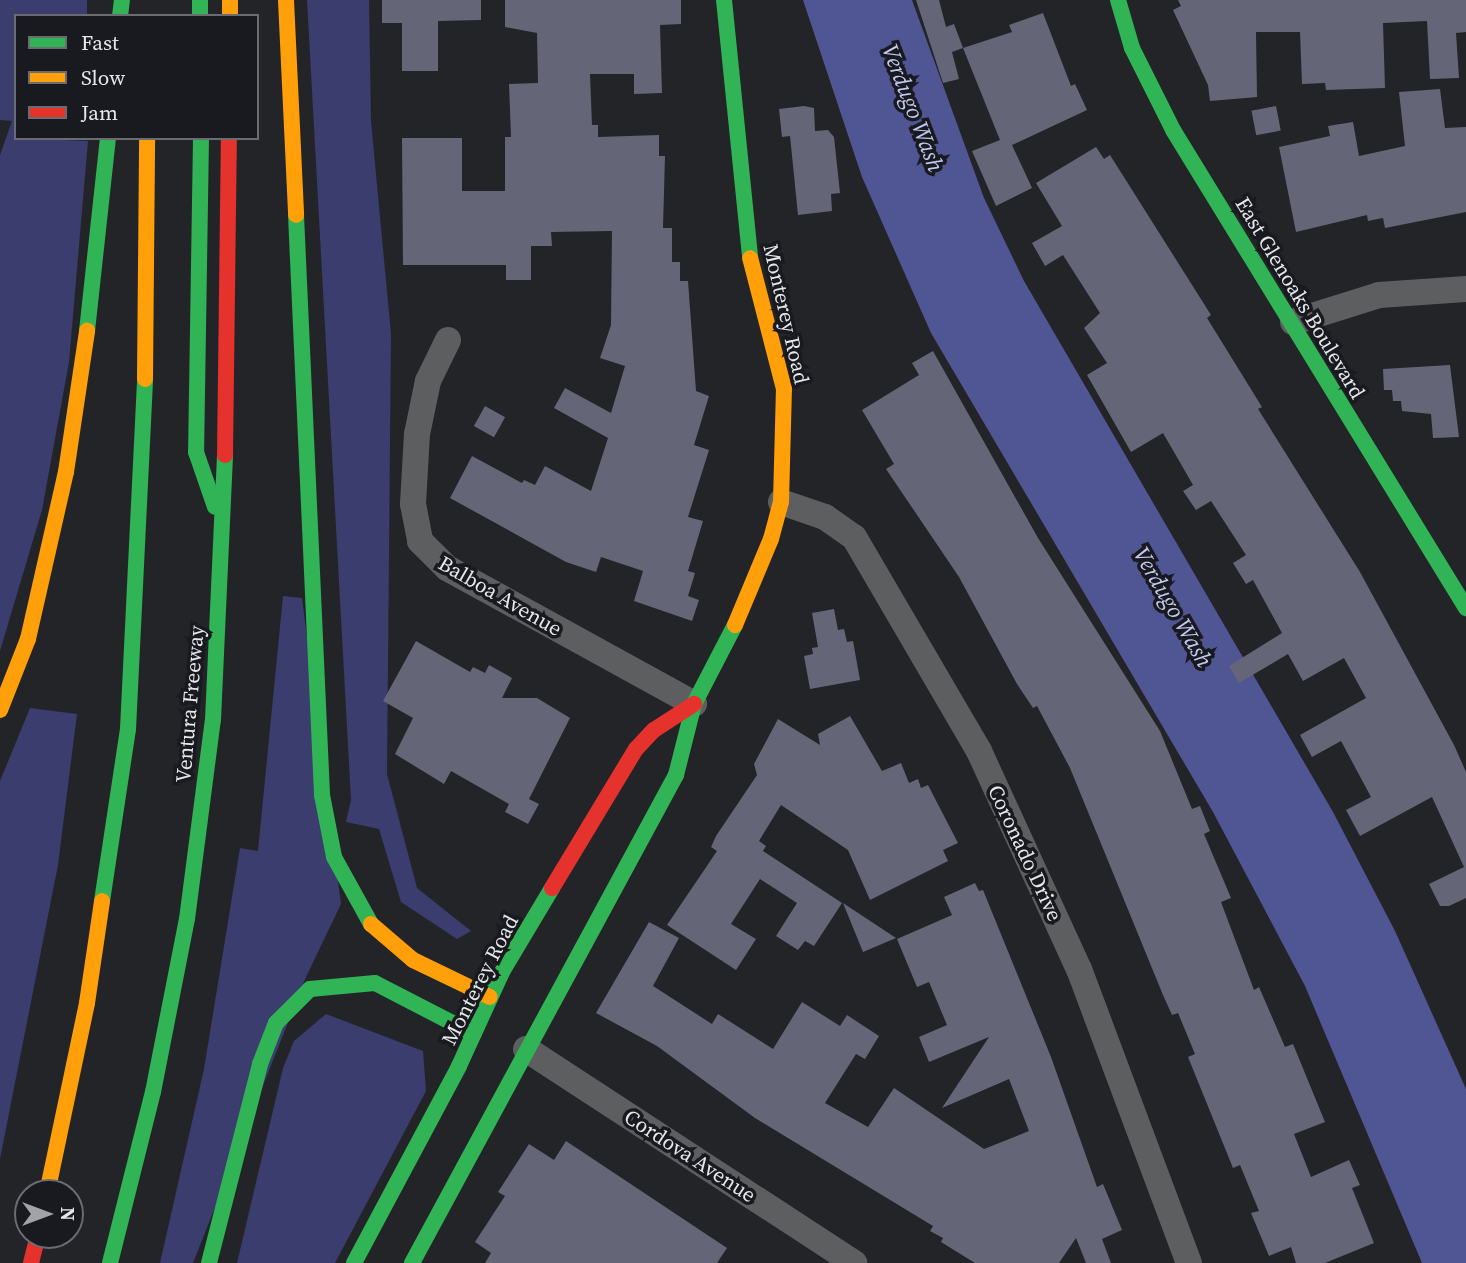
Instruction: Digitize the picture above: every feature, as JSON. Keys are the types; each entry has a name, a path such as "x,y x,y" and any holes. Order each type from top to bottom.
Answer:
{"main road":[{"path":"286,0 321,795 334,857 373,927 413,960 490,997 505,1017"},
{"name":"Monterey Road","path":"412,1263 520,1044 676,775 694,704 732,632 771,539 781,502 784,389 751,268 724,0"},
{"name":"East Glenoaks Boulevard","path":"1118,0 1132,48 1173,130 1293,322 1369,455 1466,608"},
{"path":"0,710 28,639 66,472 92,300 108,140"},
{"path":"50,1179 87,1003 128,729 141,507 147,140"},
{"path":"201,140 196,452 222,526"},
{"name":"Ventura Freeway","path":"110,1263 153,1092 187,919 213,720 222,526 229,140"},
{"path":"141,507 155,484"},
{"name":"Monterey Road","path":"354,1263 481,1036 490,997 636,748 654,730 694,704"},
{"path":"209,1263 260,1064 276,1023 310,989 375,983 481,1036"}],"street":[{"path":"1293,322 1379,295 1466,289"},
{"name":"Balboa Avenue","path":"448,340 428,381 418,434 413,504 420,541 447,568 694,704"},
{"name":"Coronado Drive","path":"781,502 825,517 854,537 979,751 1079,969 1189,1263"},
{"name":"Cordova Avenue","path":"520,1044 854,1263"}],"shaded area":[{"path":"0,0 87,0 87,14 14,14 14,140 88,141 69,362 42,510 0,651 0,155 12,121 0,120"},
{"path":"307,0 369,0 371,121 391,334 387,774 417,888 471,931 457,939 401,902 379,829 346,822 351,800"},
{"path":"283,596 302,598 341,904 306,977 193,1263 160,1263 204,1069 240,848 258,851"},
{"path":"30,708 77,714 58,865 0,1159 0,781"},
{"path":"326,1014 423,1051 426,1091 335,1263 237,1263 283,1068 294,1041"}],"water":[{"name":"Verdugo Wash","path":"803,0 912,0 984,198 1024,281 1333,812 1395,931 1466,1089 1466,1263 1422,1263 1305,986 1213,812 931,333 862,177"}],"building":[{"path":"382,0 481,0 481,20 438,21 438,71 402,71 402,23 382,23"},
{"path":"505,0 681,0 681,24 660,25 662,93 634,94 634,74 590,74 592,125 598,125 598,137 659,135 659,156 665,156 663,228 672,228 672,262 680,262 680,281 688,281 696,391 709,396 694,445 709,450 688,517 703,521 688,571 695,573 688,596 699,600 692,621 634,601 643,571 601,557 596,572 566,562 450,498 472,456 522,483 524,480 535,485 545,466 591,491 608,438 554,408 565,388 611,413 625,366 600,358 611,325 612,231 551,232 552,246 531,246 531,280 506,280 506,265 403,265 402,138 462,138 462,191 505,191 505,137 511,137 509,84 538,83 537,33 505,27"},
{"path":"916,0 939,0 946,27 954,24 963,48 952,52 959,79 943,83"},
{"path":"1178,0 1466,0 1466,32 1456,33 1459,78 1430,79 1427,21 1383,23 1385,88 1326,90 1325,83 1302,84 1300,32 1256,32 1257,97 1210,101 1208,85 1173,10 1181,6"},
{"path":"1043,13 1071,86 1075,84 1087,110 1012,145 1032,188 996,206 972,151 1000,140 963,48 1012,32 1009,25"},
{"path":"1440,89 1445,128 1466,127 1466,212 1385,228 1383,218 1368,221 1367,215 1296,232 1279,147 1330,136 1328,126 1353,122 1359,156 1405,146 1399,92"},
{"path":"804,106 814,108 815,131 828,130 834,137 840,193 831,194 832,211 798,215 790,136 782,137 779,109"},
{"path":"1276,106 1281,131 1256,135 1251,111"},
{"path":"1096,147 1104,159 1110,155 1211,315 1207,318 1262,407 1258,409 1360,572 1454,745 1466,772 1466,898 1449,906 1440,906 1429,884 1464,867 1432,797 1360,836 1346,810 1371,797 1341,741 1312,757 1300,735 1366,698 1344,658 1303,681 1288,654 1239,683 1229,666 1282,633 1253,580 1246,584 1233,563 1246,555 1211,501 1196,510 1183,491 1193,485 1163,433 1131,452 1087,375 1107,363 1084,328 1100,313 1063,255 1045,266 1032,243 1062,226 1036,183"},
{"path":"933,351 1038,538 1160,731 1192,809 1200,806 1210,831 1204,834 1231,898 1221,902 1254,990 1259,987 1285,1047 1293,1044 1325,1122 1294,1134 1311,1177 1349,1160 1360,1185 1352,1188 1374,1243 1325,1263 1296,1263 1291,1247 1269,1256 1251,1213 1259,1211 1240,1165 1233,1168 1188,1057 1195,1054 1178,1013 1172,1015 1163,995 1070,768 1037,706 1033,708 1017,684 959,577 886,469 894,464 862,410 919,375 912,363"},
{"path":"1450,365 1459,437 1433,438 1431,414 1402,411 1401,401 1393,401 1392,390 1384,390 1383,369"},
{"path":"485,406 505,417 494,437 474,426"},
{"path":"834,609 838,630 844,629 847,642 853,641 860,680 810,689 804,656 813,654 812,648 818,647 812,613"},
{"path":"416,641 470,672 473,667 485,673 489,665 512,678 502,698 537,698 570,718 529,799 539,804 528,824 505,812 509,804 451,771 444,784 395,754 413,718 383,701"},
{"path":"850,716 882,771 901,763 909,783 918,779 921,788 928,785 958,843 943,850 948,861 870,900 848,850 781,805 759,841 766,846 763,851 842,903 814,946 805,941 798,950 776,936 797,903 760,879 731,924 756,939 736,970 667,925 717,851 711,847 716,836 757,775 754,764 778,719 820,745 818,734"},
{"path":"975,883 979,891 983,890 1051,1057 1097,1187 1103,1184 1122,1230 1102,1239 1111,1263 1086,1263 1076,1238 1059,1263 975,1263 941,1242 943,1238 930,1231 933,1226 755,1118 657,1046 596,1013 649,922 679,938 653,986 712,1024 718,1014 773,1049 802,1002 840,1026 847,1015 879,1036 865,1059 856,1054 825,1103 868,1127 894,1088 984,1149 1029,1131 1009,1079 942,1108 989,1037 929,1062 919,1037 947,1025 929,982 917,987 897,939 952,915 944,897"},
{"path":"843,903 896,938 863,952"},
{"path":"566,1141 727,1248 717,1263 485,1263 491,1253 475,1242 505,1196 498,1192 529,1144 554,1160"}],"traffic: fast":[{"path":"120,14 122,0"},
{"path":"200,0 200,14"},
{"path":"724,0 750,258"},
{"path":"1118,0 1132,48 1173,130 1466,608"},
{"path":"87,331 108,140"},
{"path":"201,140 196,452 215,507"},
{"path":"296,215 322,795 334,857 371,924"},
{"path":"102,901 128,729 145,379"},
{"path":"110,1263 153,1092 187,919 213,720 225,455"},
{"path":"412,1263 676,775 694,704 735,625"},
{"path":"354,1263 459,1066 502,972 552,888"},
{"path":"209,1263 260,1064 276,1023 310,989 375,983 474,1034"}],"traffic: slow":[{"path":"230,0 230,14"},
{"path":"286,0 296,215"},
{"path":"145,379 147,140"},
{"path":"735,625 771,539 781,502 784,389 750,258"},
{"path":"0,710 28,639 66,472 87,331"},
{"path":"50,1179 87,1003 102,901"},
{"path":"371,924 413,960 490,997"}],"traffic: jam":[{"path":"225,455 229,140"},
{"path":"552,888 636,749 654,730 694,704"},
{"path":"31,1263 34,1249"}]}
